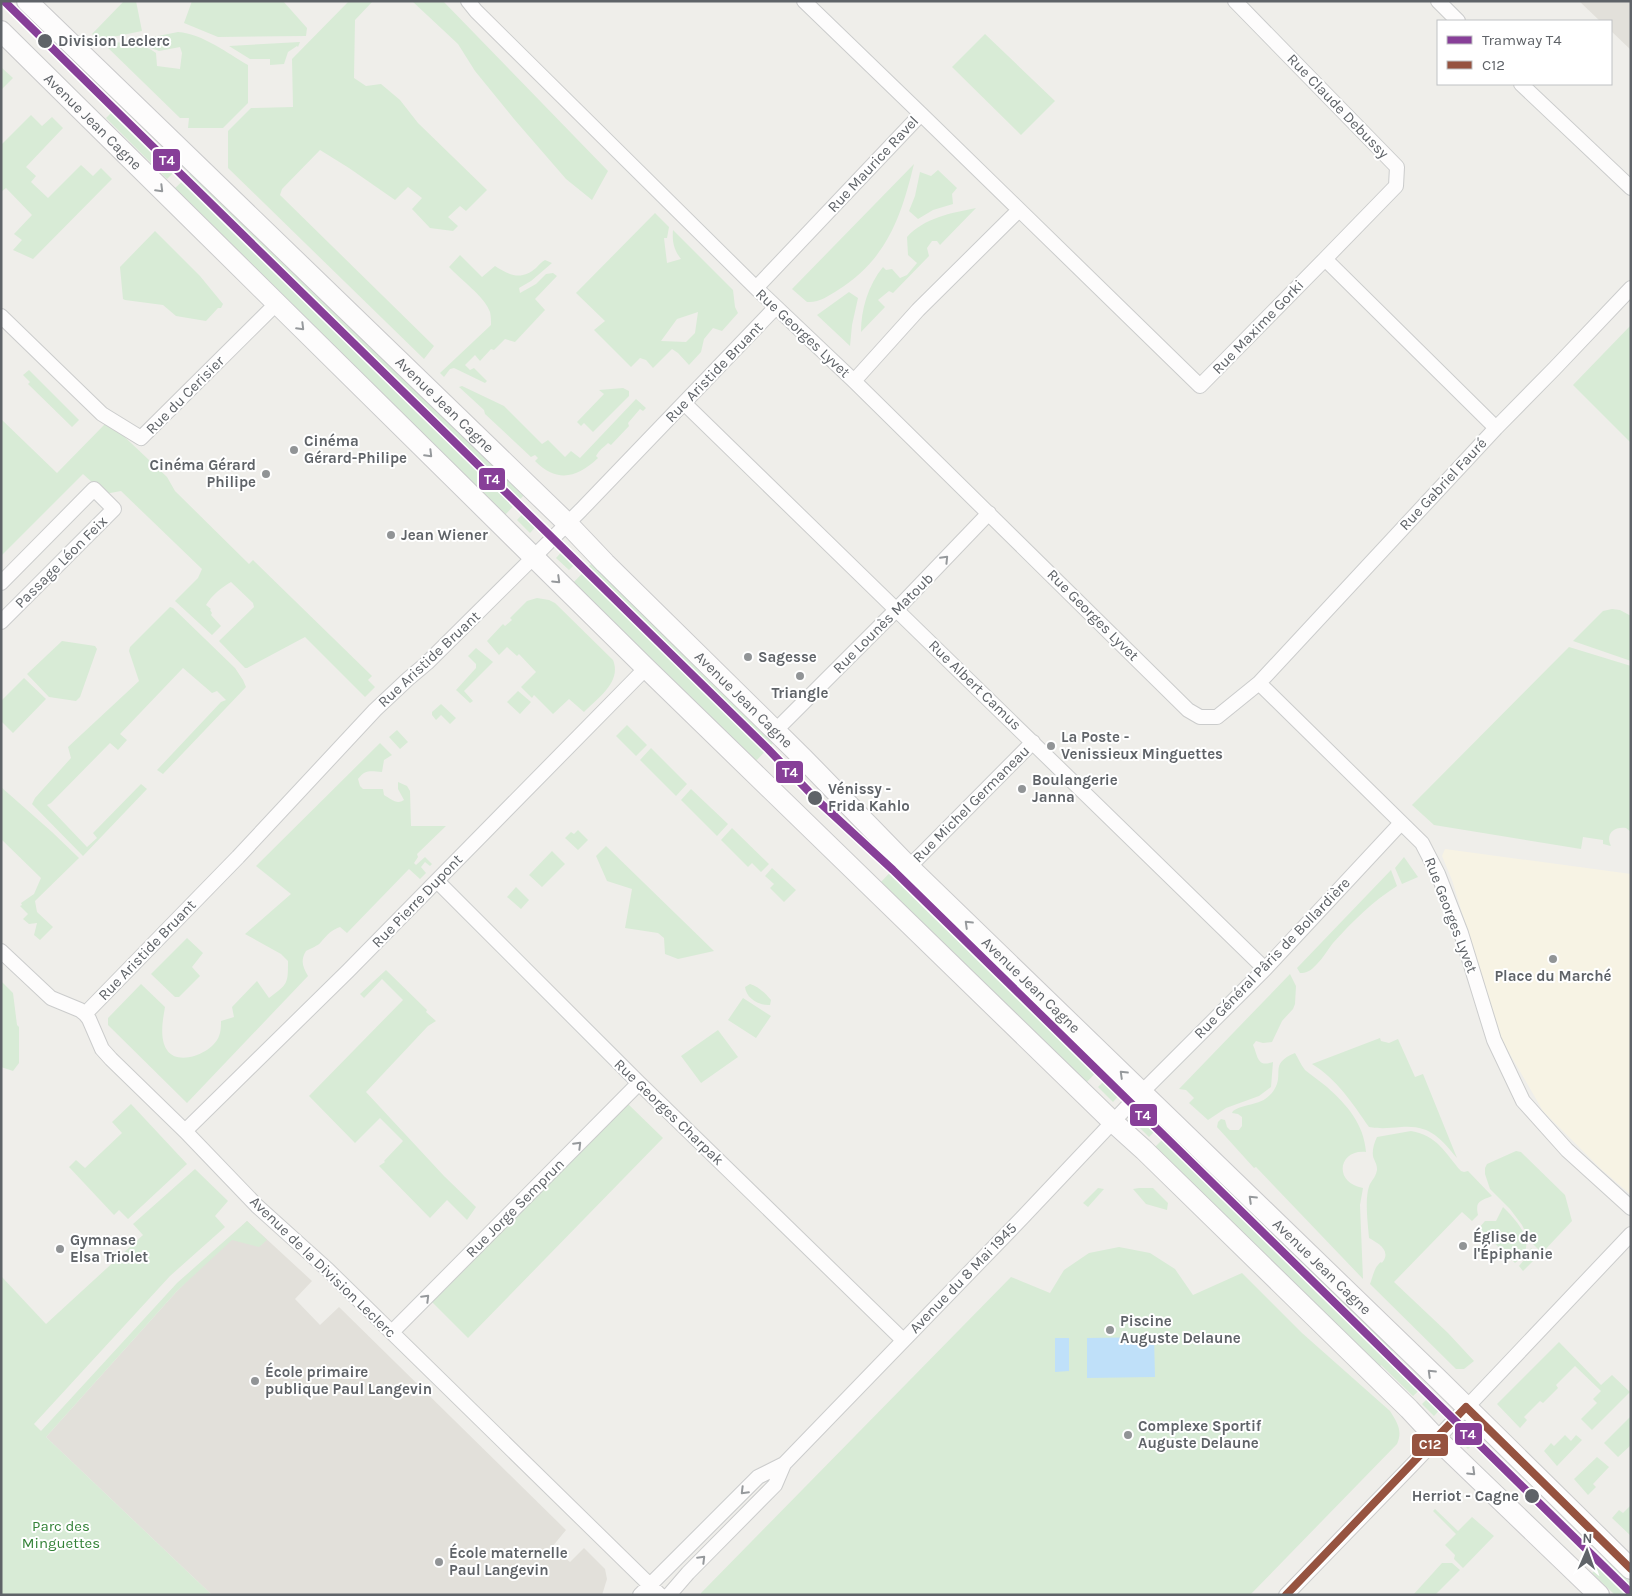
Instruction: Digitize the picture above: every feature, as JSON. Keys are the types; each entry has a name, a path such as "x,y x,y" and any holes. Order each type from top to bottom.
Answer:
{"street":[{"name":"Avenue Jean Cagne","path":"27,1 567,523 909,866 1631,1569"},
{"name":"Rue Georges Lyvet","path":"468,1 756,288 854,381 1188,710 1200,717 1217,717 1259,683 1422,844 1438,874 1461,933 1494,1040 1523,1101 1567,1150 1631,1208"},
{"name":"Rue Maurice Ravel","path":"756,288 921,114 804,1"},
{"name":"Rue Claude Debussy","path":"1235,1 1398,167 1396,186 1324,259"},
{"path":"1438,1 1457,20"},
{"name":"Avenue Jean Cagne","path":"1,31 646,668 1599,1595"},
{"path":"1523,85 1631,188"},
{"name":"Rue Maxime Gorki","path":"921,114 1200,386 1324,259"},
{"path":"854,381 918,310 1019,210"},
{"path":"1324,259 1496,428"},
{"name":"Rue Gabriel Fauré","path":"1259,683 1496,428 1631,288"},
{"name":"Rue du Cerisier","path":"1,316 102,414 141,438 276,304"},
{"name":"Rue Aristide Bruant","path":"85,1014 238,857 376,710 434,656 581,510 776,307"},
{"name":"Rue Albert Camus","path":"684,403 1265,969"},
{"name":"Passage Léon Feix","path":"1,583 94,490 114,508 1,622"},
{"name":"Rue Lounès Matoub","path":"775,731 897,609 989,513"},
{"name":"Rue Pierre Dupont","path":"186,1131 348,971 646,668"},
{"name":"Rue Michel Germaneau","path":"909,866 1033,742"},
{"name":"Rue Général Pâris de Bollardière","path":"1142,1092 1265,969 1401,823"},
{"name":"Rue Georges Charpak","path":"437,881 639,1083 903,1340"},
{"path":"1,951 51,998 85,1014"},
{"name":"Avenue de la Division Leclerc","path":"85,1014 102,1049 186,1131 257,1206 328,1270 392,1332 645,1590 660,1595"},
{"name":"Rue Jorge Semprun","path":"392,1332 639,1083"},
{"name":"Avenue du 8 Mai 1945","path":"645,1590 758,1477 784,1464 1142,1092"},
{"path":"1286,1595 1631,1234"},
{"name":"Avenue du 8 Mai 1945","path":"669,1595 775,1485 784,1464"}],"shaded area":[{"path":"1579,1 1631,1 1631,50 1612,32 1612,20 1599,20"},
{"name":"Place du Marché","path":"1445,849 1631,874 1631,1195 1601,1169 1543,1111 1500,1037 1452,880 1442,856"},
{"name":"École primaire publique Paul Langevin","path":"247,1221 312,1281 295,1299 320,1325 339,1307 566,1530 552,1547 570,1562 584,1548 605,1569 607,1579 602,1595 212,1595 46,1437 177,1291"}],"green space":[{"path":"124,1 136,1 142,31 98,40 92,34"},
{"path":"192,1 283,1 307,28 306,36 218,37 184,23"},
{"path":"349,1 373,1 355,20 354,78 366,86 381,84 400,100 418,123 487,190 466,211 460,206 448,217 458,226 453,231 430,228 412,209 422,198 408,187 395,200 320,150 282,189 280,195 434,346 424,359 228,168 228,131 251,108 293,107 292,59"},
{"path":"412,1 443,1 608,171 592,200 566,179 514,119 475,71 458,44"},
{"path":"178,32 206,40 248,65 248,103 223,128 188,128 189,118 180,118 104,44 124,43 144,47 156,53 157,66 180,69 182,53 180,47 159,51 133,41"},
{"path":"985,34 1055,101 1021,135 952,67"},
{"path":"300,42 298,47 288,52 284,64 270,65 270,59 250,59 229,46"},
{"path":"1,69 13,78 1,90"},
{"path":"118,106 180,166 167,179 106,118"},
{"path":"31,115 42,126 52,117 63,128 26,167 36,176 31,182 48,198 81,165 93,176 101,168 112,179 33,259 13,250 22,240 14,234 32,215 6,188 1,192 1,145"},
{"path":"914,164 904,202 897,219 880,250 869,265 838,290 819,300 807,302 792,289"},
{"path":"938,170 957,188 952,194 953,204 933,210 918,219 909,211 915,196 920,172 931,176"},
{"path":"193,171 524,495 504,516 172,191"},
{"path":"976,208 940,245 937,241 932,241 927,248 929,256 893,293 889,291 878,300 885,307 861,332 866,298 873,282 883,267 886,270 892,269 900,278 907,275 917,263 908,255 907,237 921,225 930,221 948,214"},
{"path":"655,213 669,227 667,238 664,238 667,263 681,259 674,246 673,230 733,290 735,307 738,313 722,331 713,328 704,339 701,352 689,365 672,349 653,368 646,360 640,358 631,367 594,330 605,321 576,293","holes":["698,312 695,333 686,342 661,341 677,319"]},
{"path":"155,231 200,276 223,304 206,321 176,316 163,305 123,299 120,267"},
{"path":"460,255 482,277 495,266 510,274 520,275 531,272 545,260 552,263 531,281 519,288 520,293 536,284 546,274 553,273 557,276 535,299 545,310 515,342 505,339 494,350 491,349 480,361 475,355 465,365 470,370 474,368 487,381 485,383 454,368 450,369 444,377 440,373 491,325 490,312 483,300 449,267"},
{"path":"849,292 858,298 850,346 817,315"},
{"path":"1631,325 1631,443 1573,385"},
{"path":"29,370 79,420 72,427 28,384 30,382 23,375"},
{"path":"462,386 504,406 542,444 548,440 565,457 571,451 580,458 636,399 646,408 643,411 640,409 628,423 629,426 611,445 608,443 600,450 596,456 598,458 590,465 575,474 559,475 551,473 535,461 538,458 535,455 531,457 485,414 484,410 459,387"},
{"path":"623,388 629,391 629,396 593,432 584,423 581,426 577,422 604,394 599,390"},
{"path":"1,419 57,473 104,425 113,426 167,477 175,491 249,564 253,560 372,676 368,680 375,687 365,697 305,637 245,668 219,641 254,607 253,603 231,582 220,589 206,605 211,609 211,615 221,626 212,635 175,601 198,578 202,569 121,491 105,494 83,474 1,556"},
{"path":"528,508 541,521 530,533 517,520"},
{"path":"567,546 580,559 569,570 556,558"},
{"path":"593,562 775,741 755,762 573,583"},
{"path":"537,598 555,603 613,660 615,668 611,682 602,695 584,712 569,699 553,714 534,695 532,698 521,687 536,672 519,654 517,656 507,647 499,655 487,641 503,624 505,626 512,620 510,618 527,601"},
{"path":"170,607 235,668 246,687 163,774 157,770 221,702 226,700 217,691 212,693 183,668 120,734 127,740 118,750 110,743 47,805 87,847 97,838 93,833 141,784 147,789 83,856 32,804 35,798 71,758 68,747 139,681 129,651 130,647"},
{"path":"1620,610 1631,616 1631,661 1573,641 1603,611"},
{"path":"62,641 95,646 97,649 80,697 76,701 49,697 27,674"},
{"path":"1569,647 1631,666 1631,832 1626,828 1614,830 1609,838 1611,846 1603,844 1603,840 1583,837 1581,849 1434,825 1412,805"},
{"path":"476,648 493,662 464,691 473,701 470,703 456,690 476,668 476,664 468,656"},
{"path":"24,678 46,699 13,733 1,721 1,701"},
{"path":"518,691 531,702 520,714 507,702"},
{"path":"441,704 456,718 450,724 441,715 436,720 432,715 432,712"},
{"path":"627,725 647,745 636,756 616,736"},
{"path":"397,730 408,742 400,749 389,737"},
{"path":"380,743 392,755 384,760 382,772 368,771 363,774 358,779 360,786 363,789 383,789 384,795 399,802 404,800 398,789 398,782 407,786 410,791 411,826 446,826 417,854 418,857 414,863 416,865 425,857 432,864 430,866 425,862 421,867 426,873 420,879 409,869 347,933 340,927 337,928 329,933 318,945 306,951 303,964 308,976 187,1103 108,1025 108,1018 141,984 165,1007 162,1034 167,1050 172,1055 187,1058 210,1048 219,1036 221,1021 234,1017 232,1007 257,981 269,998 280,990 286,983 288,961 281,954 245,934 291,894 256,866"},
{"path":"651,748 687,784 676,796 640,760"},
{"path":"1,787 79,858 35,901 37,912 53,927 40,940 34,935 37,923 29,924 23,919 28,914 20,906 22,905 21,903 34,894 41,878 1,839"},
{"path":"691,789 728,824 717,836 681,800"},
{"path":"732,828 769,864 761,872 752,863 748,867 721,840"},
{"path":"578,830 588,840 578,850 565,838 571,832 574,834"},
{"path":"606,846 714,951 678,959 665,954 664,938 658,933 625,928 632,889 607,881 596,856"},
{"path":"552,851 565,864 542,887 529,875"},
{"path":"1404,857 1418,877 1402,884 1395,868"},
{"path":"900,862 1105,1063 1085,1084 880,883"},
{"path":"772,868 796,890 784,902 770,888 774,884 765,876"},
{"path":"1391,870 1397,886 1371,905 1355,920 1333,943 1322,959 1309,971 1300,973 1297,968"},
{"path":"516,887 529,900 521,909 507,897"},
{"path":"187,938 203,953 192,967 200,976 179,997 175,997 151,974"},
{"path":"386,970 436,1021 428,1026 366,1092 444,1176 476,1207 467,1220 447,1200 430,1218 379,1166 385,1162 403,1141 380,1118 355,1143 309,1096 403,1000 382,979 364,998 360,994"},
{"path":"1290,974 1296,986 1293,1009 1282,1021 1272,1042 1263,1043 1256,1041 1253,1045 1261,1062 1273,1062 1271,1087 1259,1096 1226,1108 1208,1120 1189,1103 1194,1098 1186,1090 1179,1089"},
{"path":"1,981 13,993 17,1025 19,1027 19,1063 13,1071 1,1067"},
{"path":"750,984 771,1000 770,1005 762,1004 750,998 745,987"},
{"path":"743,998 771,1016 756,1038 728,1020"},
{"path":"718,1030 738,1057 701,1083 681,1056"},
{"path":"1380,1038 1381,1041 1389,1043 1398,1039 1415,1077 1423,1074 1457,1158 1439,1138 1427,1130 1411,1127 1369,1127 1337,1084 1312,1064"},
{"path":"1295,1053 1305,1070 1327,1087 1348,1108 1358,1124 1365,1142 1366,1152 1357,1152 1350,1156 1345,1161 1343,1167 1343,1174 1347,1180 1353,1185 1363,1188 1360,1205 1363,1279 1256,1167 1254,1168 1217,1127 1221,1119 1225,1120 1230,1130 1239,1130 1242,1126 1242,1117 1232,1113 1233,1111 1260,1102 1270,1095 1277,1084 1279,1065 1287,1057"},
{"path":"1109,1076 1124,1090 1113,1102 1098,1087"},
{"path":"627,1103 663,1138 468,1338 432,1302"},
{"path":"131,1104 187,1164 128,1219 119,1210 114,1215 69,1167 76,1160 85,1168 122,1133 112,1122"},
{"path":"1144,1111 1160,1126 1149,1137 1134,1122"},
{"path":"1173,1129 1396,1347 1392,1351 1426,1384 1413,1396 1381,1365 1377,1370 1152,1150"},
{"path":"1411,1131 1428,1136 1445,1151 1461,1171 1468,1171 1492,1196 1479,1202 1477,1207 1478,1215 1472,1221 1462,1212 1394,1282 1448,1333 1474,1361 1464,1369 1456,1369 1370,1284 1375,1269 1383,1262 1385,1256 1384,1249 1369,1238 1367,1196 1368,1189 1377,1170 1373,1157 1374,1145 1377,1137"},
{"path":"1516,1151 1521,1152 1565,1195 1572,1221 1542,1253 1530,1241 1522,1225 1510,1209 1490,1189 1485,1174 1487,1164"},
{"name":"Parc des Minguettes","path":"195,1169 228,1201 215,1216 225,1227 170,1276 34,1424 41,1431 177,1283 247,1221 267,1240 259,1247 232,1240 177,1291 46,1437 212,1595 1,1595 1,1276 46,1324 143,1235 133,1224"},
{"path":"1098,1188 1104,1189 1088,1207 1083,1203"},
{"path":"1153,1188 1168,1203 1167,1210 1146,1204 1133,1189"},
{"path":"1503,1207 1520,1227 1526,1241 1526,1249 1515,1263 1479,1228 1485,1221 1496,1221"},
{"name":"Complexe Sportif Auguste Delaune","path":"1119,1247 1150,1253 1175,1269 1193,1295 1242,1273 1302,1333 1390,1411 1395,1419 1399,1431 1397,1444 1250,1595 701,1595 1011,1277 1050,1293 1064,1270 1089,1253"},
{"path":"1531,1248 1538,1256 1523,1271 1519,1266"},
{"path":"1559,1342 1601,1385 1612,1375 1630,1392 1592,1430 1581,1419 1597,1403 1593,1399 1601,1391 1575,1366 1556,1385 1558,1388 1543,1403 1540,1401 1524,1417 1527,1420 1520,1428 1497,1404"},
{"path":"1433,1393 1445,1404 1434,1416 1422,1404"},
{"path":"1631,1416 1631,1445 1618,1457 1604,1443"},
{"path":"1466,1425 1479,1438 1468,1449 1455,1436"},
{"path":"1565,1435 1571,1441 1576,1435 1582,1440 1557,1466 1544,1451 1551,1443 1554,1446"},
{"path":"1597,1457 1609,1467 1593,1484 1596,1487 1588,1495 1574,1479"},
{"path":"1631,1505 1631,1536 1612,1518 1619,1510 1623,1513"},
{"path":"1435,1509 1458,1531 1472,1517 1494,1536 1463,1568 1454,1559 1455,1555 1445,1545 1456,1534 1433,1511"},
{"path":"1606,1559 1631,1583 1631,1595 1615,1595 1592,1573"},
{"path":"1442,1563 1452,1563 1460,1570 1435,1595 1413,1595"}],"water":[{"path":"1154,1337 1155,1377 1087,1378 1087,1338"},
{"path":"1055,1338 1069,1338 1069,1371 1055,1372"}],"tram line":[{"name":"T4","path":"4,1 768,749 816,799 893,870 1631,1593"}],"transit line":[{"name":"C12","path":"1286,1595 1466,1407 1631,1569"}],"place":[{"name":"Division Leclerc","path":"45,41"},
{"name":"Cinéma Gérard-Philipe","path":"294,450"},
{"name":"Cinéma Gérard Philipe","path":"266,474"},
{"name":"Jean Wiener","path":"391,535"},
{"name":"Sagesse","path":"748,657"},
{"name":"Triangle","path":"800,676"},
{"name":"La Poste - Venissieux Minguettes","path":"1051,746"},
{"name":"Boulangerie Janna","path":"1022,789"},
{"name":"Vénissy - Frida Kahlo","path":"815,798"},
{"name":"Place du Marché","path":"1553,959"},
{"name":"Église de l'Épiphanie","path":"1463,1246"},
{"name":"Gymnase Elsa Triolet","path":"60,1249"},
{"name":"Piscine Auguste Delaune","path":"1110,1330"},
{"name":"École primaire publique Paul Langevin","path":"255,1381"},
{"name":"Complexe Sportif Auguste Delaune","path":"1128,1435"},
{"name":"Herriot - Cagne","path":"1532,1496"},
{"name":"École maternelle Paul Langevin","path":"439,1562"}]}
